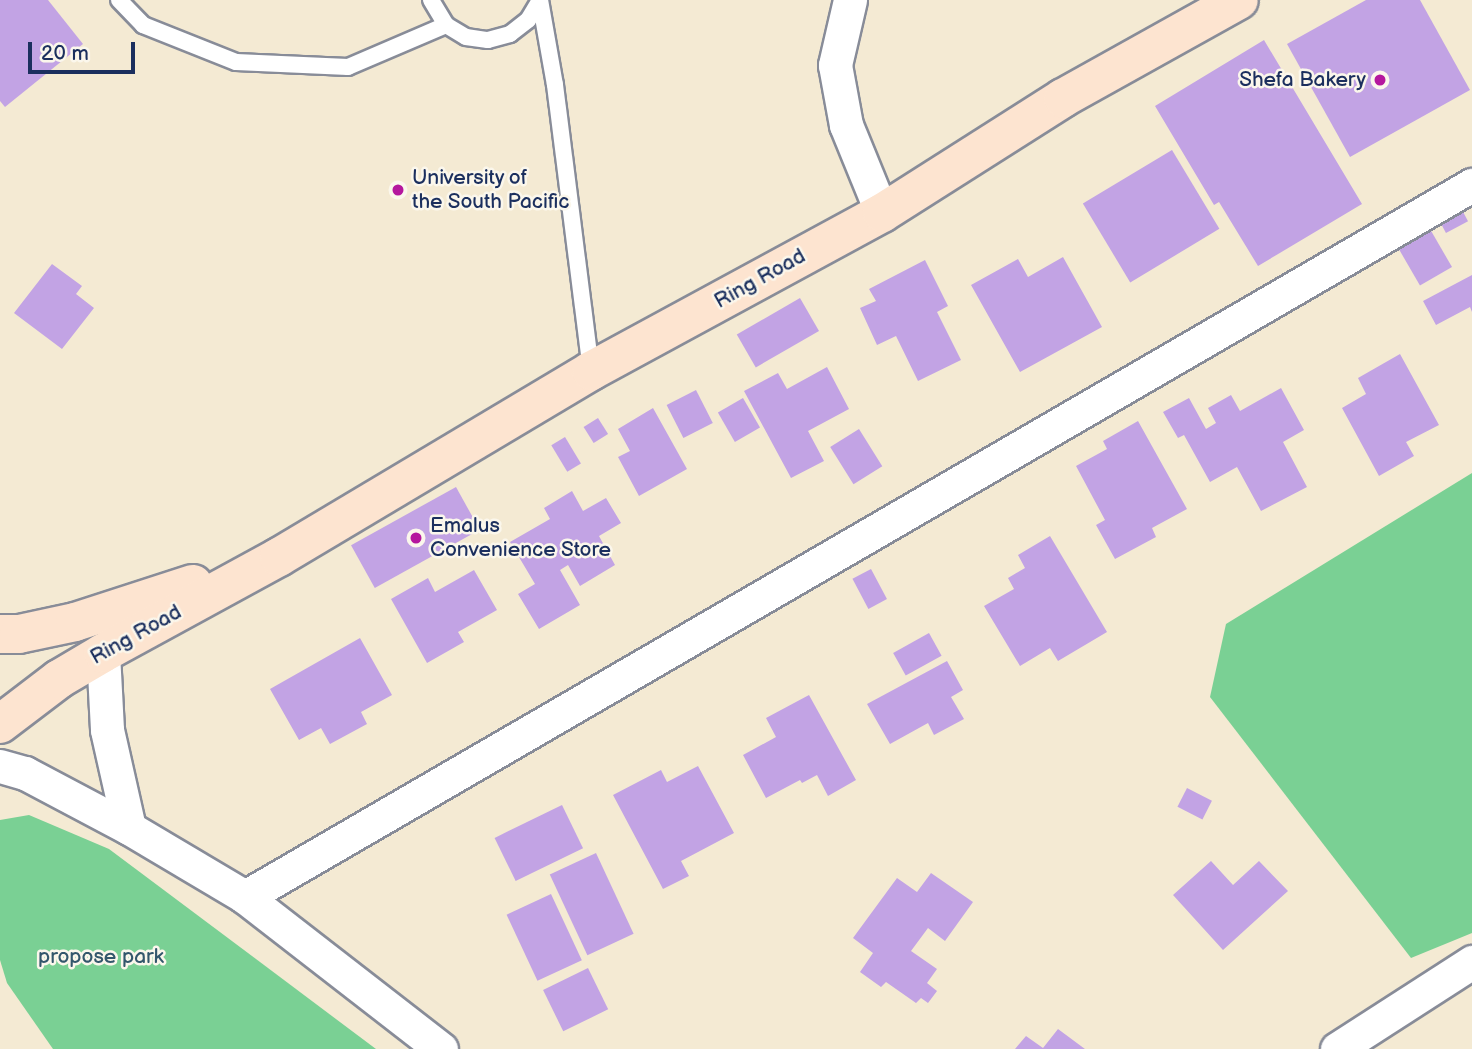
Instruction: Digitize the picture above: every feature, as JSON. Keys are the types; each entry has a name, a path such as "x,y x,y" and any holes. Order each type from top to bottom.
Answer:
{"main road":[{"name":"Ring Road","path":"0,724 32,698 103,653 279,557 591,371 881,213 1063,98 1239,0"},
{"name":"Ring Road","path":"0,634 19,634 75,622 279,557"}],"street":[{"path":"850,0 835,65 846,125 881,213"},
{"path":"245,897 1472,184"},
{"path":"103,653 107,730 129,828"},
{"path":"0,766 25,773 129,828 245,897 441,1049"},
{"path":"1337,1049 1472,961"}],"lane":[{"path":"119,0 143,25 236,62 348,67 446,26"},
{"path":"431,0 446,26 466,37 488,40 510,34 528,20 540,0"},
{"path":"540,0 555,85 591,371"}],"green space":[{"path":"1472,473 1472,933 1411,958 1210,697 1226,624"},
{"name":"propose park","path":"29,815 109,849 376,1049 53,1049 7,983 0,960 0,820"}],"building":[{"path":"0,0 48,0 83,44 5,107 0,101"},
{"path":"1366,0 1420,0 1470,90 1350,157 1287,44"},
{"path":"1264,40 1362,204 1258,266 1219,202 1214,205 1155,106"},
{"path":"1172,150 1219,229 1130,282 1083,204"},
{"path":"1461,208 1468,221 1446,233 1439,220"},
{"path":"1430,229 1452,267 1420,286 1398,248"},
{"path":"1063,257 1102,327 1020,372 971,285 1018,259 1028,277"},
{"path":"925,260 948,306 937,312 961,360 918,381 896,336 877,345 860,308 876,301 869,289"},
{"path":"52,264 82,286 76,294 94,308 62,349 14,313"},
{"path":"1472,275 1472,312 1470,307 1436,325 1423,301"},
{"path":"800,298 819,331 756,367 737,334"},
{"path":"1400,354 1439,425 1406,442 1414,456 1379,476 1342,408 1366,394 1358,378"},
{"path":"827,367 849,409 808,431 824,461 791,478 744,391 778,373 787,389"},
{"path":"1281,388 1304,430 1283,442 1307,487 1261,511 1237,467 1210,482 1184,435 1178,438 1163,412 1189,398 1206,429 1216,423 1208,408 1231,395 1240,411"},
{"path":"696,390 713,423 683,438 667,405"},
{"path":"743,398 760,427 735,442 718,412"},
{"path":"653,408 687,469 639,496 618,457 630,451 618,429"},
{"path":"598,418 608,434 594,443 584,427"},
{"path":"1138,421 1187,509 1152,528 1156,537 1115,559 1096,525 1105,520 1076,466 1107,449 1103,441"},
{"path":"859,429 882,466 853,484 830,447"},
{"path":"565,437 581,464 567,472 551,445"},
{"name":"Emalus Convenience Store","path":"456,487 480,530 375,588 351,545"},
{"path":"572,491 583,511 606,498 621,523 599,536 615,565 580,586 568,565 560,570 580,605 539,629 518,594 535,584 510,542 550,519 544,508"},
{"path":"1050,536 1107,632 1058,661 1050,648 1020,666 984,606 1014,589 1008,578 1025,568 1018,555"},
{"path":"871,569 887,599 868,609 852,579"},
{"path":"474,570 497,610 458,632 464,642 427,663 391,599 428,578 435,592"},
{"path":"929,633 942,656 906,676 893,653"},
{"path":"360,638 392,695 361,712 367,724 330,744 321,728 299,740 270,689"},
{"path":"947,661 963,690 951,697 964,719 934,735 928,723 890,744 867,704"},
{"path":"809,695 856,780 828,796 817,775 802,783 800,780 766,798 743,755 776,737 766,718"},
{"path":"698,766 734,833 681,861 689,876 663,889 613,795 661,770 667,782"},
{"path":"1187,788 1212,801 1202,819 1177,807"},
{"path":"562,805 583,848 516,881 495,838"},
{"path":"596,853 634,934 587,955 550,875"},
{"path":"1211,861 1233,885 1259,861 1288,891 1223,950 1173,895"},
{"path":"931,873 973,902 945,941 928,928 911,951 937,969 927,983 937,991 928,1003 921,998 916,1003 886,982 881,987 860,972 873,953 853,938 897,878 917,892"},
{"path":"551,894 582,960 537,981 507,915"},
{"path":"588,968 608,1009 563,1031 543,990"},
{"path":"1058,1029 1085,1049 1015,1049 1026,1036 1043,1048"}],"place":[{"name":"Shefa Bakery","path":"1380,80"},
{"name":"University of the South Pacific","path":"398,190"},
{"name":"Emalus Convenience Store","path":"416,538"}]}
